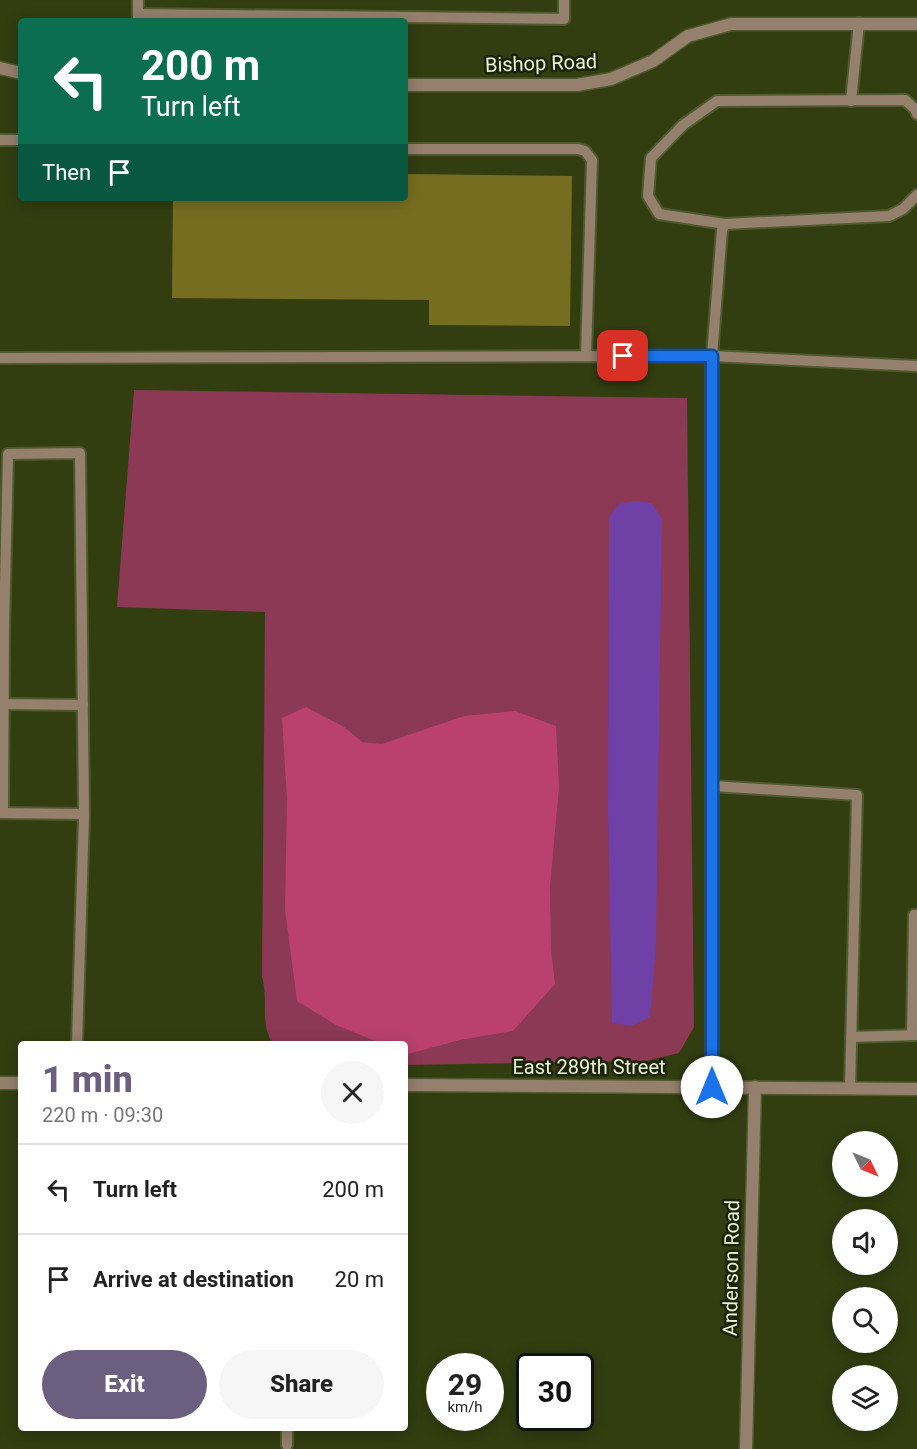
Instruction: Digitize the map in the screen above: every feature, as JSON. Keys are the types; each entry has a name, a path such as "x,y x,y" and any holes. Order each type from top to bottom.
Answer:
{"street":[{"name":"Bishop Road","path":"408,85 577,85 611,79 653,61 688,36 731,24 917,24"},
{"path":"0,68 18,72"},
{"path":"712,356 712,1087"},
{"path":"0,1083 18,1083"},
{"name":"East 289th Street","path":"408,1085 917,1089"},
{"name":"Anderson Road","path":"746,1449 755,1087"}],"lane":[{"path":"138,0 138,17 351,18"},
{"path":"408,18 564,19 564,0"},
{"path":"850,101 859,23"},
{"path":"917,114 905,100 717,101 683,125 651,158 648,196 653,208 659,214 725,224 889,216 903,210 917,195"},
{"path":"0,140 18,140"},
{"path":"408,148 585,151 592,160 586,356"},
{"path":"712,356 722,230 725,224"},
{"path":"0,358 712,356 917,366"},
{"path":"77,1041 84,814 80,453 8,454 2,813 84,814"},
{"path":"3,704 83,705"},
{"path":"712,786 857,795 850,1088"},
{"path":"851,1036 915,1035 914,915 917,915"},
{"path":"287,1431 287,1445"}],"shaded area":[{"path":"134,390 687,398 694,1027 679,1053 645,1061 408,1065 408,1041 272,1041 266,1028 262,977 265,612 117,607"},
{"path":"634,501 652,503 662,519 656,945 650,1017 632,1026 612,1023 608,812 609,517 619,504"},
{"path":"306,707 344,727 362,742 382,744 464,716 515,711 556,726 559,787 550,887 551,949 555,984 513,1031 460,1040 408,1054 408,1041 376,1041 336,1025 297,1001 285,910 287,800 282,718"}],"building":[{"path":"408,174 572,176 570,326 429,325 429,300 172,298 173,201 408,201"}],"route":[{"path":"623,356 712,356 712,1087"}]}
